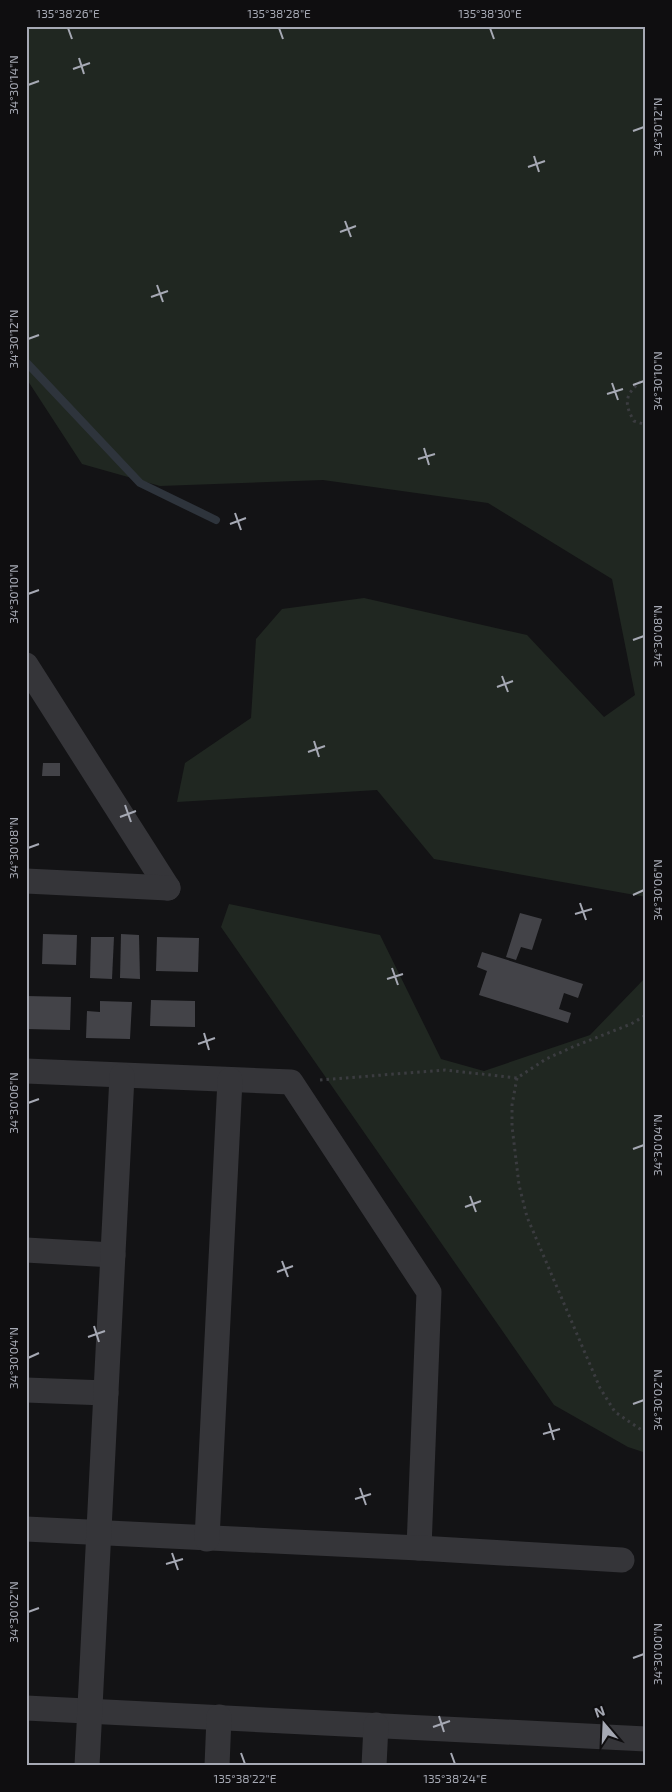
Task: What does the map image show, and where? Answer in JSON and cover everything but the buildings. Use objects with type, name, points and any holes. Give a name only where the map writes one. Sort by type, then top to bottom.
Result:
[{"type":"street","points":[[26,665],[36,694],[168,888],[26,881]]},
{"type":"street","points":[[26,1071],[291,1082],[429,1292],[419,1548]]},
{"type":"street","points":[[87,1766],[122,1076]]},
{"type":"street","points":[[207,1538],[230,1080]]},
{"type":"street","points":[[26,1250],[113,1255]]},
{"type":"street","points":[[26,1390],[106,1393]]},
{"type":"street","points":[[26,1529],[622,1560]]},
{"type":"street","points":[[26,1708],[646,1739]]},
{"type":"street","points":[[217,1766],[219,1717]]},
{"type":"street","points":[[374,1766],[376,1725]]},
{"type":"path","points":[[646,377],[629,394],[626,403],[634,420],[646,425]]},
{"type":"path","points":[[291,1082],[445,1070],[517,1078],[546,1059],[632,1024],[646,1015]]},
{"type":"path","points":[[517,1078],[512,1105],[512,1126],[519,1185],[526,1217],[600,1388],[615,1412],[646,1433]]},
{"type":"shaded area","points":[[26,26],[646,26],[646,897],[434,859],[377,790],[177,802],[185,763],[251,718],[256,639],[282,609],[364,598],[527,635],[604,717],[635,695],[612,579],[488,503],[323,480],[160,486],[82,464],[26,378]]},
{"type":"shaded area","points":[[229,904],[380,935],[441,1059],[484,1071],[590,1035],[646,977],[646,1453],[628,1447],[554,1405],[221,927]]},
{"type":"waterway","points":[[26,362],[140,483],[216,520]]}]
